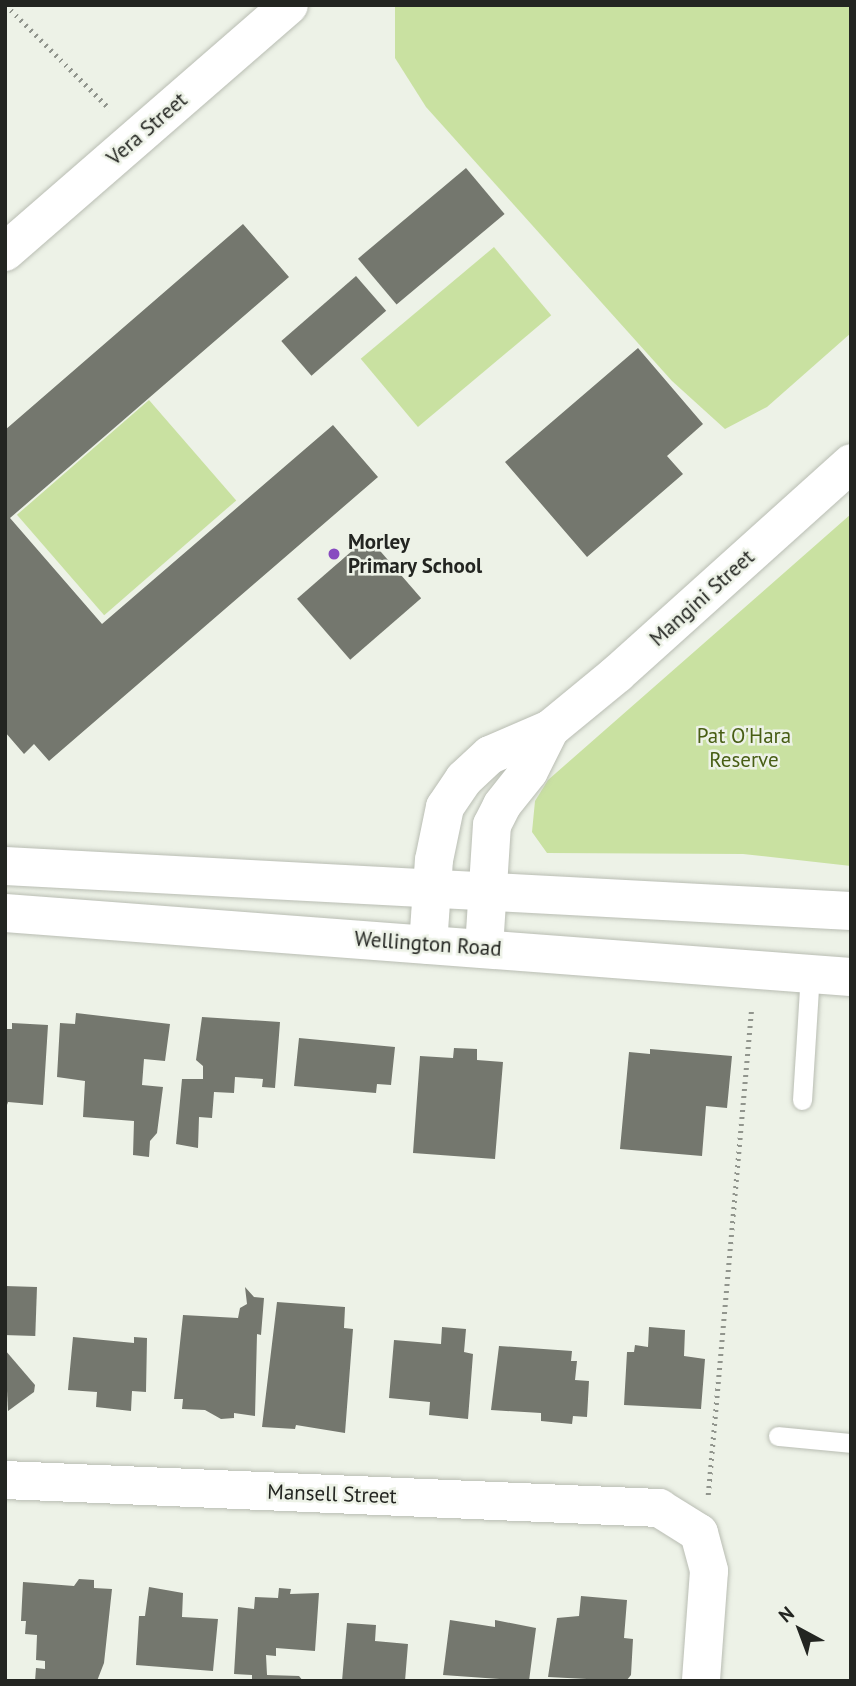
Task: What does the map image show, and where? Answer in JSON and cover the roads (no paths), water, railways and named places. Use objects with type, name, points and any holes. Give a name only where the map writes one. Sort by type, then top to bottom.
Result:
[{"type":"street","name":"Vera Street","points":[[5,252],[289,5]]},
{"type":"street","name":"Mangini Street","points":[[428,945],[432,888],[445,807],[464,779],[490,755],[550,729],[617,674],[851,463]]},
{"type":"street","name":"Mangini Street","points":[[484,948],[492,825],[502,805],[529,771],[550,729]]},
{"type":"street","points":[[5,866],[851,911]]},
{"type":"street","name":"Wellington Road","points":[[5,914],[851,977]]},
{"type":"street","name":"Mansell Street","points":[[5,1480],[659,1508],[699,1533],[709,1571],[701,1681]]},
{"type":"lane","points":[[802,1100],[810,974]]},
{"type":"lane","points":[[778,1436],[851,1443]]},
{"type":"place","name":"Morley Primary School","points":[[334,554]]},
{"type":"park label","name":"Pat O'Hara Reserve","points":[[744,748]]}]
